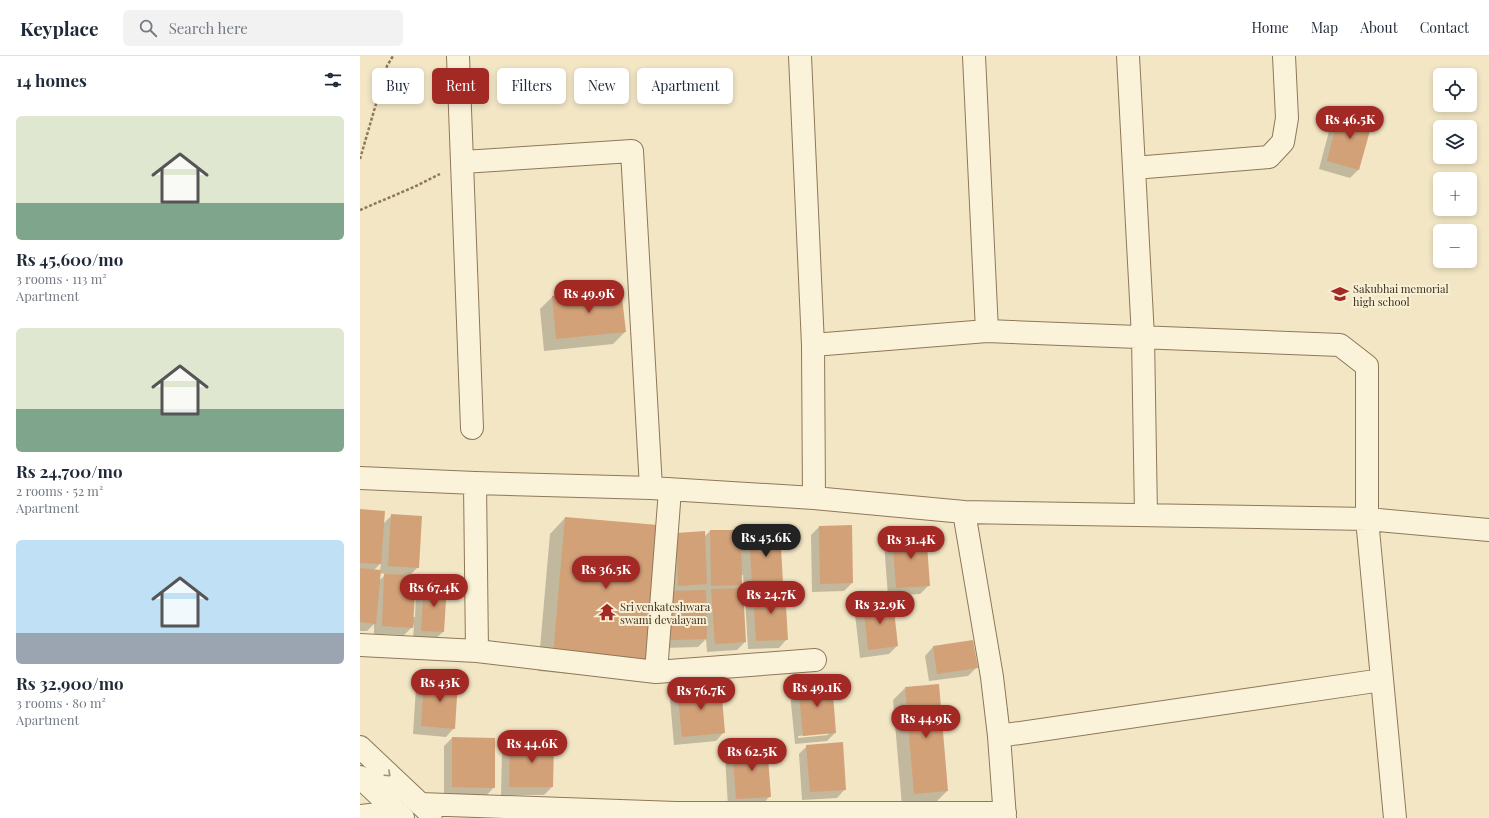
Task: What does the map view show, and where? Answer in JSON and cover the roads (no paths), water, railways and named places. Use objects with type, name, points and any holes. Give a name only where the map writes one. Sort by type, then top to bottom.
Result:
[{"type":"street","points":[[458,56],[472,428]]},
{"type":"street","points":[[800,56],[813,345],[814,498]]},
{"type":"street","points":[[974,56],[988,331]]},
{"type":"street","points":[[1128,56],[1143,337],[1146,515]]},
{"type":"street","points":[[1134,168],[1269,157],[1283,142],[1287,118],[1284,56]]},
{"type":"street","points":[[463,162],[632,151],[660,489],[656,672]]},
{"type":"street","points":[[813,345],[988,331],[1340,344],[1367,366],[1367,519],[1395,818]]},
{"type":"street","points":[[360,478],[660,489],[814,498],[964,512],[1367,519],[1489,530]]},
{"type":"street","points":[[475,483],[477,651]]},
{"type":"street","points":[[360,747],[427,811],[1005,816],[999,736],[992,677],[964,512]]},
{"type":"street","points":[[360,645],[477,651],[656,672],[815,660]]},
{"type":"street","points":[[999,736],[1382,680]]},
{"type":"street","points":[[360,777],[400,815]]},
{"type":"street","points":[[360,816],[400,815]]},
{"type":"place","name":"Sakubhai memorial high school","points":[[1340,294]]},
{"type":"place","name":"Sri venkateshwara swami devalayam","points":[[607,612]]}]
